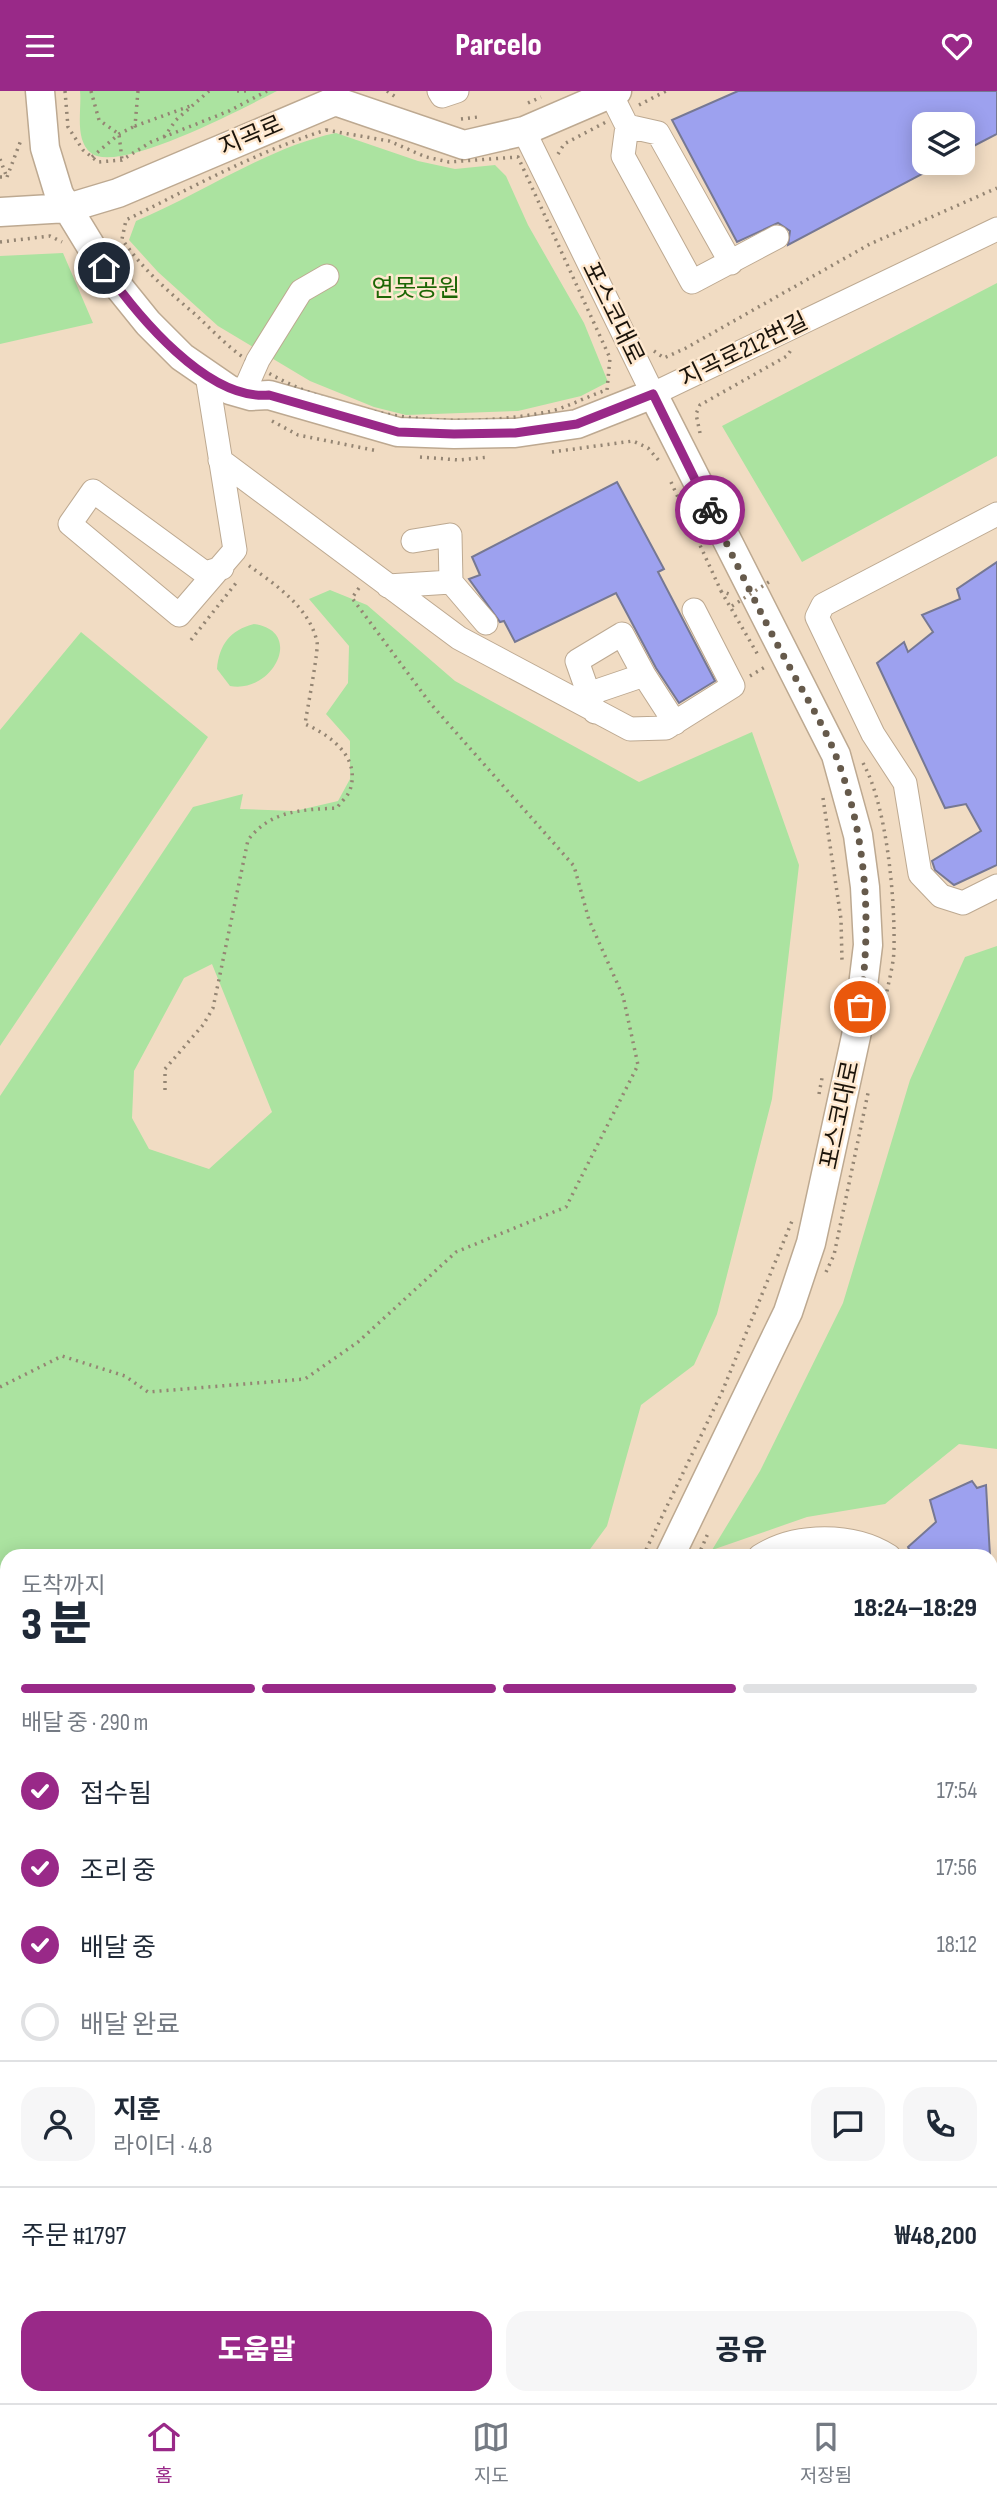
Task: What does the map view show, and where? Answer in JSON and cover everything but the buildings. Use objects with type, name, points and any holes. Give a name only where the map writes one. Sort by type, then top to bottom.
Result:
[{"type":"main road","name":"지곡로212번길","points":[[40,91],[45,148],[59,194],[90,248],[130,300],[182,357],[230,390],[243,394],[269,395],[398,432],[454,434],[515,433],[564,426],[653,394]]},
{"type":"main road","name":"지곡로","points":[[0,212],[68,208],[147,183],[334,96],[464,145],[524,131],[570,101],[621,107]]},
{"type":"main road","name":"포스코대로","points":[[653,394],[836,755],[853,813],[861,858],[868,945],[858,1027],[811,1243],[788,1313],[673,1549]]},
{"type":"street","points":[[439,91],[442,96],[457,91]]},
{"type":"street","points":[[621,107],[658,134],[731,263]]},
{"type":"street","points":[[621,107],[623,156],[692,282],[777,237]]},
{"type":"street","name":"포스코대로","points":[[524,131],[653,394]]},
{"type":"street","points":[[623,156],[658,134]]},
{"type":"street","name":"지곡로212번길","points":[[653,394],[997,229]]},
{"type":"street","points":[[243,394],[256,365],[301,291],[327,275]]},
{"type":"street","points":[[207,375],[234,542],[226,562],[179,615],[70,524],[93,491],[205,573],[226,562]]},
{"type":"street","points":[[220,460],[459,638],[592,703],[630,729],[666,728],[733,686],[694,610]]},
{"type":"street","points":[[997,514],[823,605],[817,617],[884,752],[905,783],[920,874],[941,896],[964,903],[997,886]]},
{"type":"street","points":[[413,541],[450,535],[451,582],[486,623]]},
{"type":"street","points":[[388,586],[451,582]]},
{"type":"street","points":[[592,703],[577,661],[622,634],[675,723]]},
{"type":"street","points":[[592,703],[644,675]]},
{"type":"street","points":[[781,1549],[801,1541],[841,1539],[878,1549]]},
{"type":"path","points":[[65,91],[68,127],[83,150],[98,162],[122,160],[164,137],[229,111],[267,91]]},
{"type":"path","points":[[91,91],[99,120],[119,134],[122,160]]},
{"type":"path","points":[[135,126],[138,91]]},
{"type":"path","points":[[164,137],[176,120],[209,91]]},
{"type":"path","points":[[237,91],[251,91]]},
{"type":"path","points":[[564,144],[621,107],[666,91]]},
{"type":"path","points":[[92,157],[119,134],[193,105]]},
{"type":"path","points":[[326,130],[389,141],[426,157],[449,162],[518,157],[610,358],[607,390],[548,412],[482,418],[409,419],[337,402],[296,387],[256,365],[243,358],[132,255],[121,239],[126,220],[230,168],[294,140],[326,130]]},
{"type":"path","points":[[7,177],[22,137]]},
{"type":"path","points":[[0,159],[7,177]]},
{"type":"path","points":[[0,177],[7,177]]},
{"type":"path","points":[[651,348],[664,358],[686,348],[870,244],[997,188]]},
{"type":"path","points":[[0,242],[50,236],[67,244]]},
{"type":"path","points":[[703,440],[696,414],[701,405],[787,356],[796,344]]},
{"type":"path","points":[[648,448],[664,466]]},
{"type":"path","points":[[669,478],[721,591],[765,667]]},
{"type":"path","points":[[165,1090],[164,1069],[203,1025],[213,1007],[248,840],[260,824],[290,811],[337,808],[350,790],[350,765],[337,741],[305,724],[318,644],[307,617],[274,583],[226,562]]},
{"type":"path","points":[[0,1387],[62,1356],[125,1376],[148,1392],[305,1379],[358,1342],[456,1252],[566,1207],[638,1065],[623,996],[589,920],[574,866],[430,702],[352,598],[363,581],[388,586]]},
{"type":"path","points":[[732,607],[769,581],[773,594]]},
{"type":"path","points":[[721,591],[729,593],[742,613],[740,623]]},
{"type":"path","points":[[822,795],[841,919],[842,971]]},
{"type":"path","points":[[818,1099],[823,1073]]},
{"type":"path","points":[[646,1549],[722,1392],[793,1218]]},
{"type":"green space","points":[[80,91],[277,91],[183,136],[127,155],[106,157],[91,153],[82,140]]},
{"type":"green space","name":"연못공원","points":[[336,133],[418,161],[455,169],[495,165],[506,176],[528,225],[584,323],[608,382],[581,396],[518,411],[406,415],[374,407],[310,381],[218,326],[158,272],[129,240],[136,221],[285,149]]},
{"type":"green space","points":[[63,253],[93,323],[0,344],[0,256]]},
{"type":"green space","points":[[997,283],[997,456],[802,562],[722,426]]},
{"type":"green space","points":[[330,590],[367,605],[455,681],[639,782],[752,732],[799,865],[772,1099],[717,1314],[694,1365],[641,1405],[607,1526],[590,1549],[0,1549],[0,1096],[193,807],[243,794],[240,809],[295,811],[338,801],[350,779],[350,741],[326,714],[348,683],[349,646],[309,599]],"holes":[[[212,964],[272,1112],[209,1169],[149,1149],[132,1118],[134,1071],[184,978]]]},
{"type":"green space","points":[[254,624],[269,629],[278,638],[280,649],[277,661],[270,672],[259,681],[245,686],[230,686],[217,669],[220,653],[232,635]]},
{"type":"green space","points":[[81,632],[208,737],[0,1046],[0,730]]},
{"type":"green space","points":[[997,946],[997,1449],[959,1444],[885,1504],[807,1517],[713,1549],[760,1471],[843,1303],[910,1080],[965,957]]},
{"type":"way so far","points":[[710,510],[836,755],[858,835],[865,887],[868,945],[860,1007]]},
{"type":"route","points":[[104,268],[148,323],[182,357],[230,390],[251,397],[269,395],[398,432],[515,433],[551,429],[595,418],[653,394],[710,510]]}]
